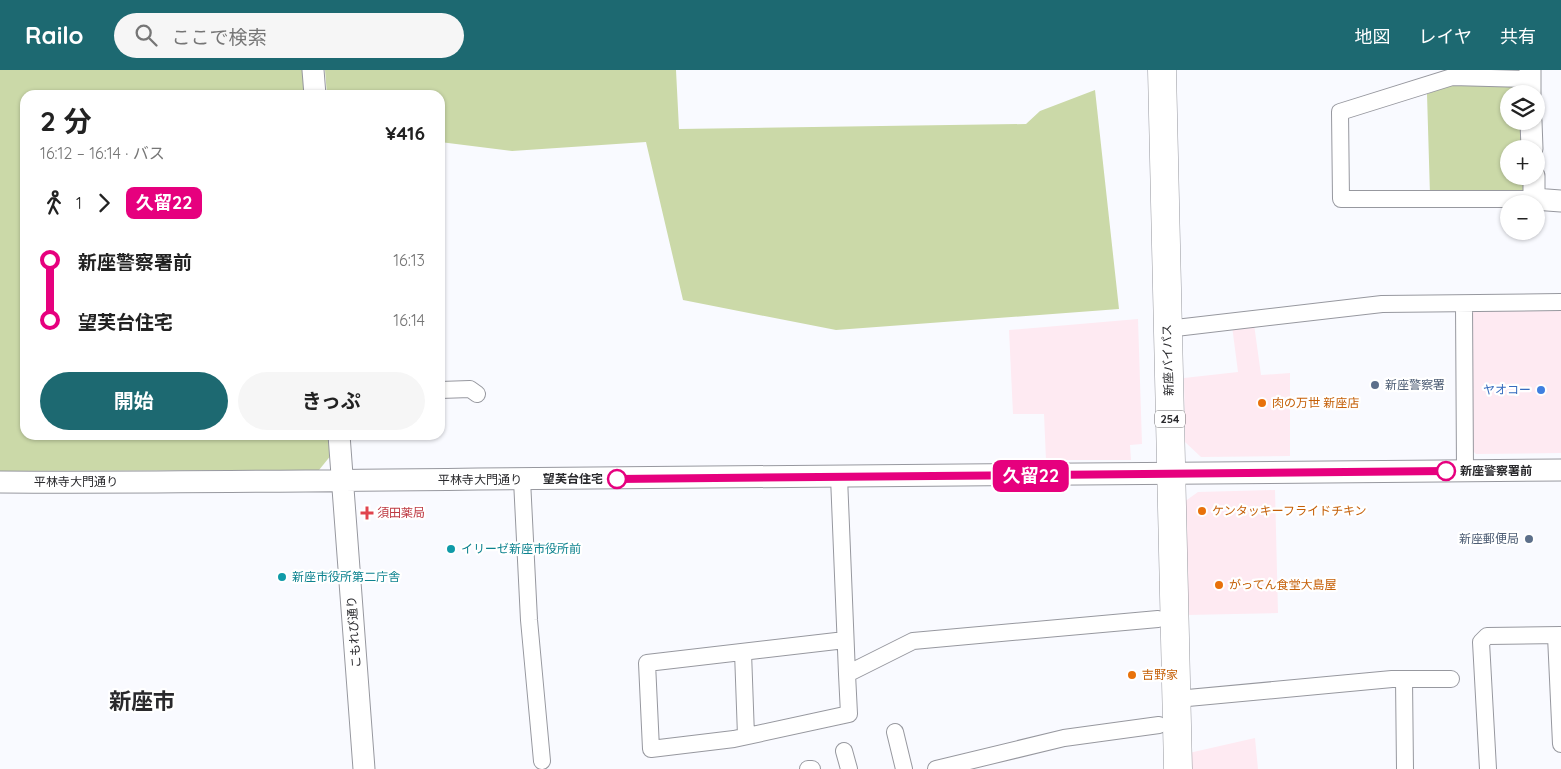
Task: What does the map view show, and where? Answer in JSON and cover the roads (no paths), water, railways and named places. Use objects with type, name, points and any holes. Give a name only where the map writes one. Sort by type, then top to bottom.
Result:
[{"type":"highway","name":"新座バイパス","points":[[1146,70],[1163,474],[1177,699],[1178,769]]},
{"type":"highway","name":"新座バイパス","points":[[1161,769],[1158,618],[1167,329],[1162,70]]},
{"type":"street","points":[[314,70],[315,90]]},
{"type":"street","points":[[1500,199],[1341,199],[1340,112],[1452,77],[1530,81]]},
{"type":"street","points":[[1545,200],[1561,201]]},
{"type":"street","points":[[1167,329],[1382,304],[1561,302]]},
{"type":"street","points":[[1464,304],[1465,471]]},
{"type":"street","points":[[445,390],[470,389],[478,394]]},
{"type":"street","name":"こもれび通り","points":[[339,440],[364,769]]},
{"type":"street","name":"平林寺大門通り","points":[[0,482],[342,482],[1561,470]]},
{"type":"street","points":[[839,476],[849,714],[746,736],[651,749],[647,663],[845,640]]},
{"type":"street","points":[[522,480],[529,620],[542,761]]},
{"type":"street","points":[[847,674],[913,640],[1158,618]]},
{"type":"street","points":[[1488,769],[1481,642],[1487,636],[1559,636],[1561,744]]},
{"type":"street","points":[[743,652],[746,736]]},
{"type":"street","points":[[1404,679],[1405,769]]},
{"type":"street","points":[[1177,699],[1404,679],[1451,679]]},
{"type":"street","points":[[936,769],[1054,740],[1159,725]]},
{"type":"street","points":[[895,732],[904,769]]},
{"type":"street","points":[[844,751],[849,769]]},
{"type":"place","name":"新座警察署","points":[[1375,385]]},
{"type":"place","name":"ヤオコー","points":[[1541,390]]},
{"type":"place","name":"肉の万世 新座店","points":[[1262,403]]},
{"type":"place","name":"新座警察署前","points":[[1446,471]]},
{"type":"place","name":"望芙台住宅","points":[[617,479]]},
{"type":"place","name":"ケンタッキーフライドチキン","points":[[1202,511]]},
{"type":"place","name":"須田薬局","points":[[367,513]]},
{"type":"place","name":"新座郵便局","points":[[1529,539]]},
{"type":"place","name":"イリーゼ新座市役所前","points":[[451,549]]},
{"type":"place","name":"新座市役所第二庁舎","points":[[282,577]]},
{"type":"place","name":"がってん食堂大島屋","points":[[1219,585]]},
{"type":"place","name":"吉野家","points":[[1132,675]]},
{"type":"district","name":"新座市","points":[[142,701]]}]
